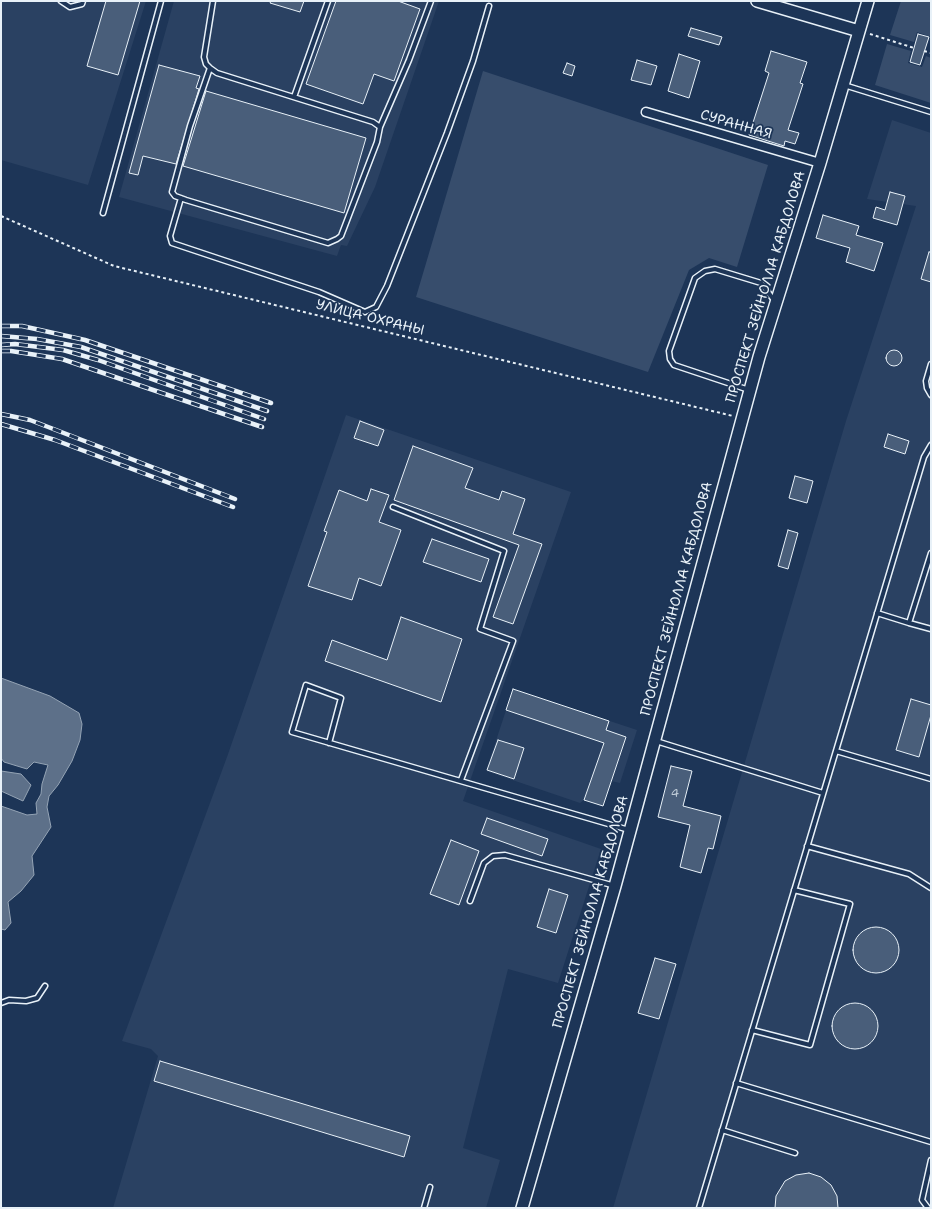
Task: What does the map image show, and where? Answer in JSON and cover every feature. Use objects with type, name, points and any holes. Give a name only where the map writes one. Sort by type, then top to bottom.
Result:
[{"type":"main road","points":[[756,1],[859,31]]},
{"type":"main road","name":"ПРОСПЕКТ ЗЕЙНОЛЛА КАБДОЛОВА","points":[[522,1208],[615,886],[742,418],[868,1]]},
{"type":"street","name":"СУРАННАЯ","points":[[646,112],[820,163]]},
{"type":"lane","points":[[62,1],[70,7],[82,4],[83,1]]},
{"type":"lane","points":[[103,213],[161,1]]},
{"type":"lane","points":[[213,1],[204,57],[206,64],[210,68],[217,72],[373,122],[380,127]]},
{"type":"lane","points":[[294,97],[328,1]]},
{"type":"lane","points":[[210,68],[190,126],[172,192],[175,196],[181,198],[328,243],[333,242],[341,236],[377,142],[380,127],[409,60],[431,1]]},
{"type":"lane","points":[[181,198],[170,236],[172,243],[319,292],[365,312],[376,306],[387,286],[447,133],[473,61],[489,6]]},
{"type":"lane","points":[[843,85],[931,112]]},
{"type":"lane","points":[[750,391],[674,365],[670,359],[669,351],[695,278],[705,271],[715,269],[761,283],[776,302]]},
{"type":"lane","points":[[931,364],[926,380],[927,388],[931,395]]},
{"type":"lane","points":[[699,1208],[924,457],[931,446]]},
{"type":"lane","points":[[393,507],[504,551],[480,629],[513,641],[461,780]]},
{"type":"lane","points":[[909,623],[931,553]]},
{"type":"lane","points":[[877,613],[931,629]]},
{"type":"lane","points":[[329,743],[341,698],[306,685],[292,732],[329,743],[461,780],[629,830]]},
{"type":"lane","points":[[654,740],[823,793]]},
{"type":"lane","points":[[836,751],[931,779]]},
{"type":"lane","points":[[807,846],[909,874],[931,888]]},
{"type":"lane","points":[[470,901],[484,863],[493,856],[505,855],[615,886]]},
{"type":"lane","points":[[752,1030],[810,1045],[850,904],[794,890]]},
{"type":"lane","points":[[1,1003],[9,1000],[26,1001],[37,998],[45,986]]},
{"type":"lane","points":[[736,1083],[931,1142]]},
{"type":"lane","points":[[722,1130],[795,1153]]},
{"type":"lane","points":[[928,1208],[922,1200],[931,1160]]},
{"type":"lane","points":[[424,1208],[430,1187]]},
{"type":"path","points":[[859,31],[914,48]]},
{"type":"path","points":[[924,51],[931,53]]},
{"type":"path","name":"УЛИЦА ОХРАНЫ","points":[[1,216],[114,266],[742,418]]},
{"type":"shaded area","points":[[1,1],[146,1],[88,185],[1,160]]},
{"type":"shaded area","points":[[174,1],[439,1],[375,187],[347,246],[341,245],[337,256],[119,197]]},
{"type":"shaded area","points":[[901,1],[931,1],[931,37],[917,32],[914,42],[890,35]]},
{"type":"shaded area","points":[[887,44],[911,51],[908,63],[922,67],[926,56],[931,58],[931,103],[875,85]]},
{"type":"shaded area","points":[[483,71],[768,165],[737,267],[709,258],[689,270],[648,372],[416,297]]},
{"type":"shaded area","points":[[892,120],[931,133],[931,1208],[613,1208],[846,421],[916,206],[867,199]]},
{"type":"shaded area","points":[[346,415],[571,492],[463,801],[601,849],[558,983],[508,969],[463,1148],[500,1160],[486,1208],[113,1208],[158,1056],[151,1049],[122,1041],[227,757]]},
{"type":"shaded area","points":[[1,678],[50,696],[79,713],[82,724],[80,740],[72,761],[58,785],[49,796],[47,807],[51,827],[32,856],[34,875],[21,891],[8,902],[11,923],[5,930],[1,929],[1,806],[27,815],[37,814],[36,803],[41,794],[42,784],[48,765],[34,762],[27,769],[4,762],[1,758]]},
{"type":"shaded area","points":[[513,689],[637,730],[620,783],[611,781],[603,806],[584,800],[580,803],[486,771]]},
{"type":"shaded area","points":[[1,771],[21,774],[31,785],[23,801],[1,791]]},
{"type":"building","points":[[106,1],[140,1],[118,75],[87,66]]},
{"type":"building","points":[[271,1],[304,1],[300,12],[270,3]]},
{"type":"building","points":[[336,1],[398,1],[420,9],[394,81],[374,74],[363,104],[306,84]]},
{"type":"building","points":[[691,28],[722,37],[719,45],[688,36]]},
{"type":"building","points":[[918,34],[929,37],[920,65],[910,62]]},
{"type":"building","points":[[771,51],[807,62],[800,83],[803,84],[788,130],[799,133],[795,144],[785,141],[784,146],[749,135],[769,73],[765,71]]},
{"type":"building","points":[[679,54],[700,61],[689,98],[668,91]]},
{"type":"building","points":[[637,60],[657,66],[651,85],[631,80]]},
{"type":"building","points":[[567,63],[575,66],[572,76],[563,73]]},
{"type":"building","points":[[159,65],[200,76],[196,88],[199,89],[176,164],[143,156],[138,175],[129,173]]},
{"type":"building","points":[[206,91],[366,138],[344,213],[183,166]]},
{"type":"building","points":[[890,192],[905,196],[897,225],[873,218],[876,207],[885,210]]},
{"type":"building","points":[[823,215],[859,226],[856,235],[883,243],[874,271],[846,262],[850,248],[816,238]]},
{"type":"building","points":[[929,252],[931,252],[931,282],[921,279]]},
{"type":"building","points":[[891,350],[897,350],[902,355],[900,364],[897,366],[891,366],[886,361],[886,355]]},
{"type":"building","points":[[360,421],[384,430],[378,446],[354,438]]},
{"type":"building","points":[[888,434],[909,441],[905,454],[884,447]]},
{"type":"building","points":[[413,446],[473,468],[465,488],[499,500],[502,491],[525,499],[513,534],[542,544],[513,624],[493,617],[519,545],[394,500]]},
{"type":"building","points":[[795,476],[813,481],[807,503],[789,498]]},
{"type":"building","points":[[371,489],[389,495],[379,522],[401,530],[381,586],[359,578],[352,600],[308,586],[327,532],[324,531],[339,490],[367,501]]},
{"type":"building","points":[[788,530],[798,533],[788,569],[778,566]]},
{"type":"building","points":[[432,539],[489,559],[481,582],[423,562]]},
{"type":"building","points":[[401,617],[462,639],[441,702],[325,661],[332,640],[387,660]]},
{"type":"building","points":[[513,689],[609,721],[606,730],[626,737],[603,806],[584,800],[604,743],[506,710]]},
{"type":"building","points":[[911,699],[931,705],[931,715],[919,757],[896,750]]},
{"type":"building","points":[[498,740],[524,748],[514,779],[487,770]]},
{"type":"building","points":[[671,766],[692,771],[683,806],[721,816],[713,849],[708,848],[701,873],[680,867],[690,825],[658,817]]},
{"type":"building","points":[[487,818],[548,839],[542,856],[481,834]]},
{"type":"building","points":[[451,840],[479,851],[459,905],[430,894]]},
{"type":"building","points":[[549,889],[568,895],[556,933],[537,927]]},
{"type":"building","points":[[876,927],[889,931],[895,937],[899,950],[895,963],[889,969],[876,973],[863,969],[857,963],[853,950],[857,937],[863,931]]},
{"type":"building","points":[[655,958],[676,964],[659,1019],[638,1013]]},
{"type":"building","points":[[855,1003],[868,1007],[874,1013],[878,1026],[874,1039],[868,1045],[855,1049],[842,1045],[836,1039],[832,1026],[836,1013],[842,1007]]},
{"type":"building","points":[[160,1061],[410,1136],[404,1157],[154,1081]]},
{"type":"building","points":[[809,1173],[821,1177],[831,1185],[837,1196],[838,1208],[775,1208],[776,1196],[785,1181],[796,1175]]},
{"type":"railway","points":[[1,326],[22,326],[85,340],[271,403]]},
{"type":"railway","points":[[1,336],[37,339],[81,347],[267,411]]},
{"type":"railway","points":[[1,345],[15,344],[63,350],[98,360],[264,419]]},
{"type":"railway","points":[[1,351],[11,351],[62,359],[262,427]]},
{"type":"railway","points":[[1,414],[30,420],[235,499]]},
{"type":"railway","points":[[1,424],[55,440],[233,507]]}]
